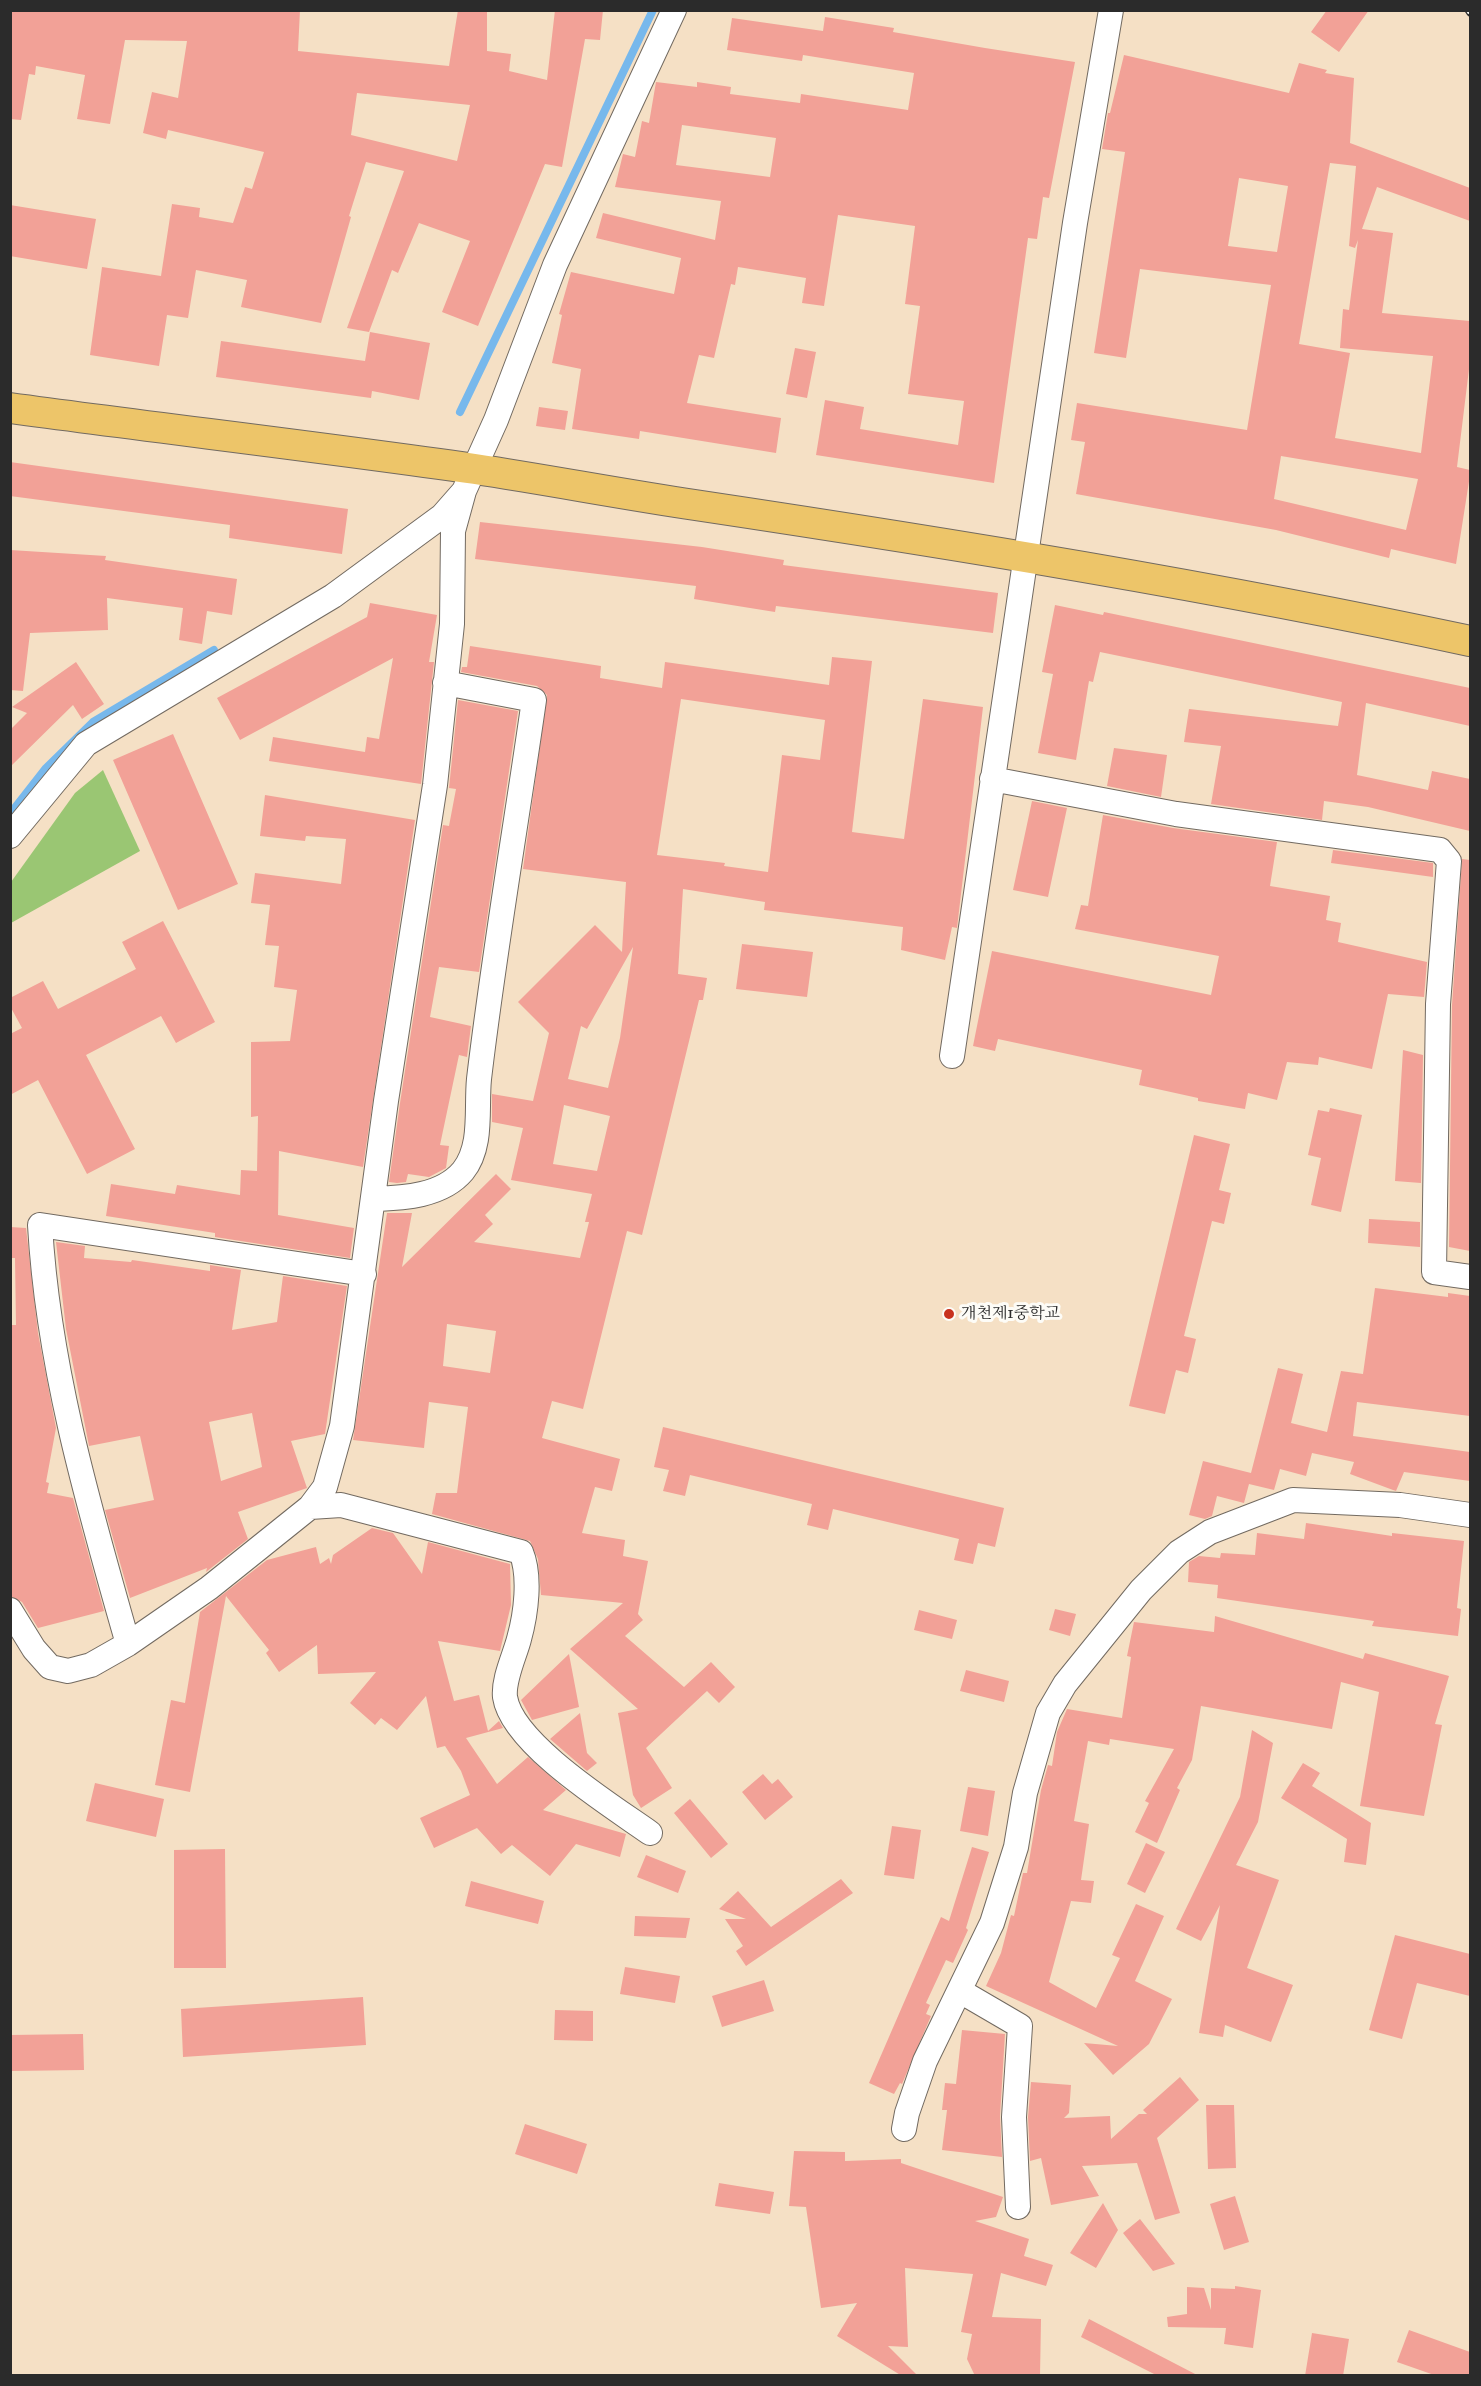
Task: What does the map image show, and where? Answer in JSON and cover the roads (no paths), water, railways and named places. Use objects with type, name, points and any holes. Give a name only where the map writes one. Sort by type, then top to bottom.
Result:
[{"type":"main road","points":[[10,408],[470,481],[1024,555],[1311,607],[1470,641]]},
{"type":"street","points":[[10,1610],[34,1649],[50,1667],[68,1671],[91,1665],[128,1644],[208,1588],[310,1507],[325,1487],[335,1456],[364,1274],[386,1101],[435,785],[452,624],[453,531],[470,481],[555,265],[674,10]]},
{"type":"street","points":[[951,1056],[1024,555],[1110,10]]},
{"type":"street","points":[[10,836],[86,744],[333,596],[442,516],[470,481]]},
{"type":"street","points":[[374,1199],[402,1198],[430,1191],[450,1182],[463,1171],[474,1154],[478,1088],[488,1004],[534,700],[446,683]]},
{"type":"street","points":[[992,778],[1176,814],[1440,850],[1449,861],[1438,1004],[1434,1272],[1470,1277]]},
{"type":"street","points":[[128,1644],[92,1520],[50,1328],[40,1225],[364,1274]]},
{"type":"street","points":[[904,2129],[907,2113],[925,2061],[992,1923],[1016,1847],[1025,1793],[1048,1713],[1065,1684],[1104,1632],[1179,1552],[1210,1532],[1293,1500],[1400,1506],[1470,1515]]},
{"type":"street","points":[[310,1507],[341,1505],[521,1552],[526,1563],[524,1618],[505,1696],[514,1718],[540,1750],[651,1833]]},
{"type":"street","points":[[960,1991],[1020,2026],[1014,2117],[1018,2207]]},
{"type":"waterway","points":[[460,412],[653,10]]},
{"type":"waterway","points":[[10,814],[46,768],[93,722],[214,650]]},
{"type":"place","name":"개천제1중학교","points":[[949,1314]]}]
